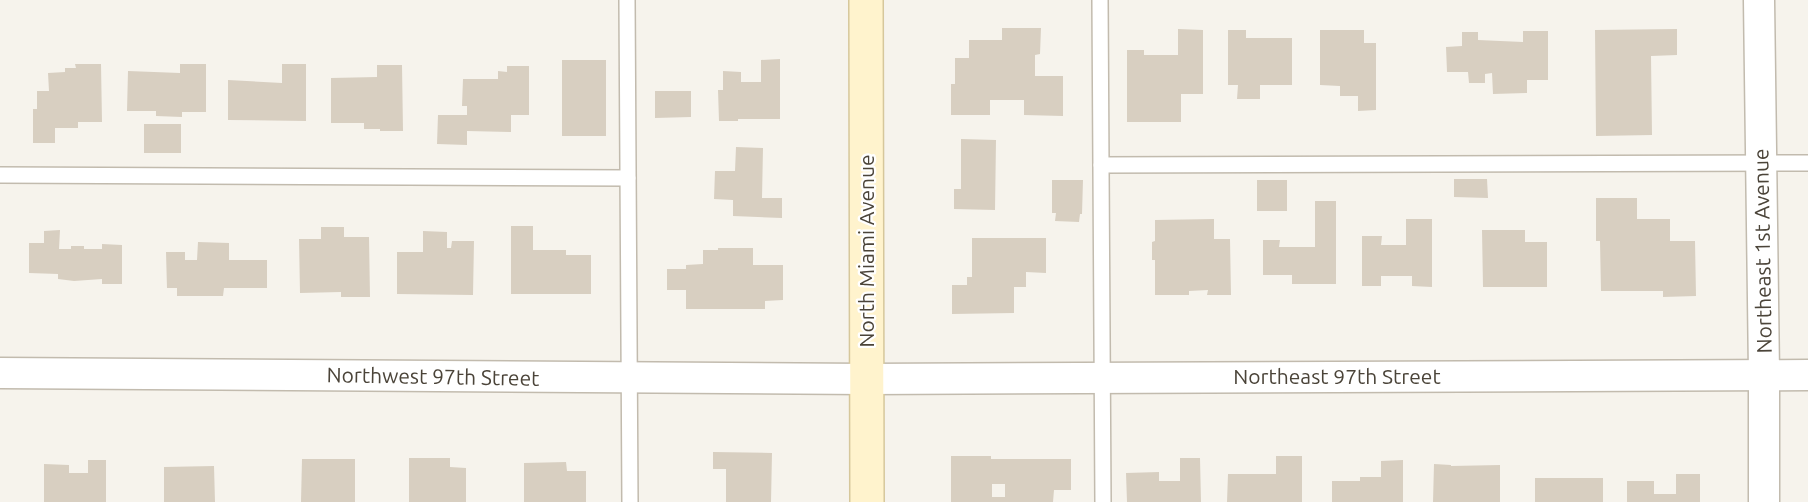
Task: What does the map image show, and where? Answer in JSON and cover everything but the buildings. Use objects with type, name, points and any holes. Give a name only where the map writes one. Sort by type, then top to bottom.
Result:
[{"type":"main road","name":"North Miami Avenue","points":[[866,0],[867,502]]},
{"type":"street","name":"Northeast 1st Avenue","points":[[1759,0],[1764,502]]},
{"type":"street","name":"Northwest 97th Street","points":[[0,373],[867,379]]},
{"type":"street","name":"Northeast 97th Street","points":[[867,379],[1808,375]]},
{"type":"lane","points":[[627,0],[630,502]]},
{"type":"lane","points":[[1100,0],[1102,502]]},
{"type":"lane","points":[[1101,165],[1808,163]]},
{"type":"lane","points":[[0,175],[628,178]]}]
